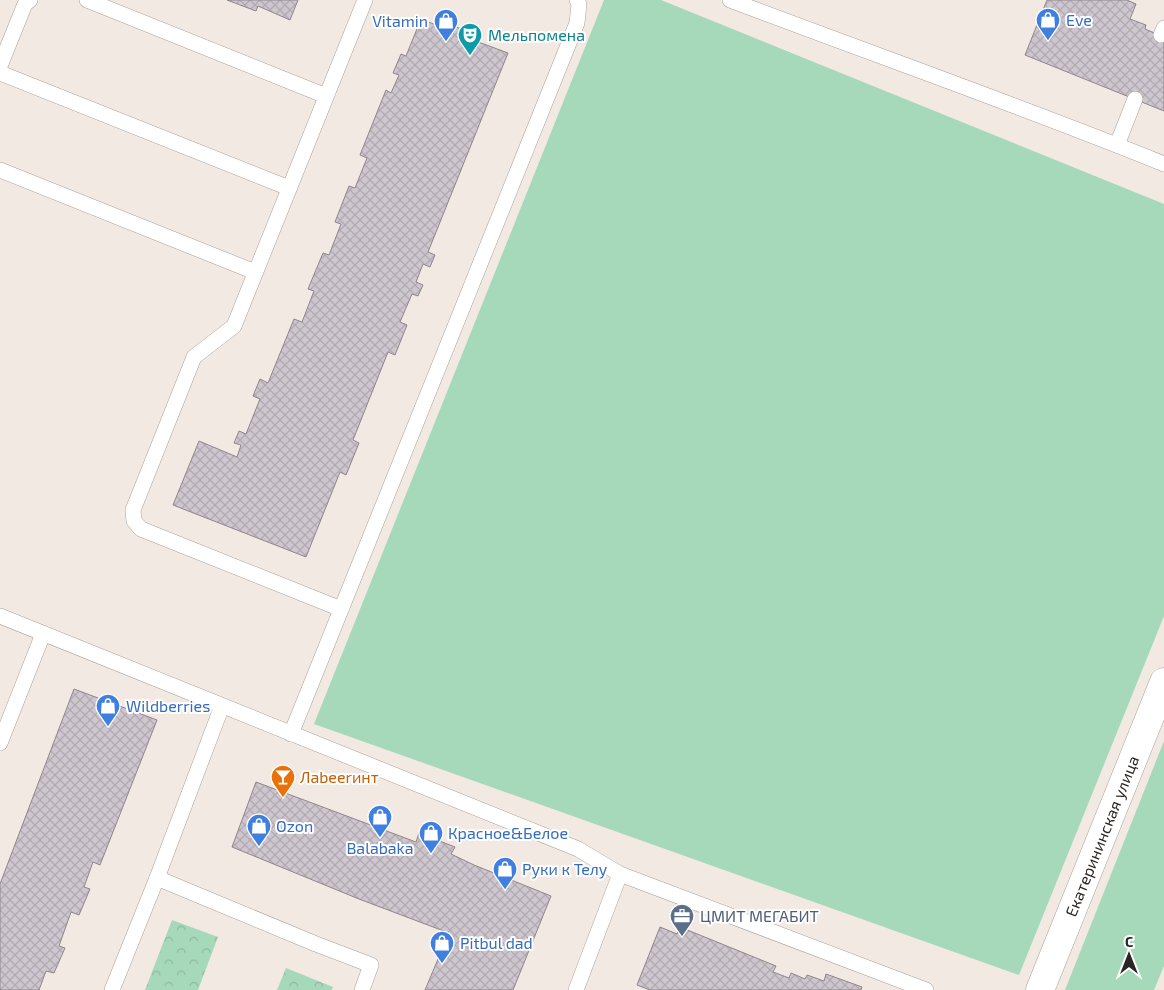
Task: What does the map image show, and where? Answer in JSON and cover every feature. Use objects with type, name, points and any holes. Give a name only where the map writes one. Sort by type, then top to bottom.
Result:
[{"type":"street","name":"Екатерининская улица","points":[[1040,990],[1164,682]]},
{"type":"lane","points":[[0,66],[25,4],[30,0]]},
{"type":"lane","points":[[87,0],[326,96]]},
{"type":"lane","points":[[341,609],[141,529],[134,521],[133,510],[194,358],[234,326],[365,0]]},
{"type":"lane","points":[[291,734],[577,23],[579,4],[577,0]]},
{"type":"lane","points":[[730,0],[1049,118],[1164,164]]},
{"type":"lane","points":[[0,73],[289,188]]},
{"type":"lane","points":[[1117,145],[1135,99]]},
{"type":"lane","points":[[0,170],[255,272]]},
{"type":"lane","points":[[0,616],[578,849],[620,874],[926,990]]},
{"type":"lane","points":[[0,743],[43,634]]},
{"type":"lane","points":[[112,990],[157,878],[222,706]]},
{"type":"lane","points":[[576,990],[620,874]]},
{"type":"lane","points":[[157,878],[371,965],[362,990]]},
{"type":"green space","points":[[604,0],[661,0],[1164,204],[1164,616],[1019,975],[314,724]]},
{"type":"green space","points":[[1164,741],[1164,966],[1154,990],[1065,990]]},
{"type":"green space","points":[[172,920],[218,937],[198,990],[145,990]]},
{"type":"green space","points":[[286,968],[333,987],[332,990],[277,990]]},
{"type":"building","points":[[227,0],[298,0],[290,20],[258,6],[256,11]]},
{"type":"building","points":[[1047,0],[1127,0],[1136,4],[1130,19],[1146,25],[1145,29],[1164,37],[1164,111],[1025,55]]},
{"type":"building","points":[[421,19],[446,29],[448,24],[467,31],[465,37],[508,53],[428,252],[435,255],[430,267],[423,264],[416,282],[423,285],[418,296],[412,294],[400,322],[407,325],[395,355],[388,352],[353,440],[359,443],[346,475],[340,472],[306,557],[173,505],[199,441],[237,457],[241,445],[234,443],[239,431],[246,434],[260,399],[253,396],[260,379],[268,383],[294,319],[302,322],[314,291],[308,289],[323,253],[329,255],[341,224],[335,222],[349,186],[355,188],[367,158],[360,155],[386,90],[391,93],[399,75],[393,73],[401,54],[406,56]]},
{"type":"building","points":[[74,689],[157,720],[100,865],[93,862],[84,887],[90,889],[79,915],[71,912],[59,946],[65,948],[54,973],[46,971],[39,990],[0,990],[0,884]]},
{"type":"building","points":[[256,782],[416,842],[419,833],[455,847],[451,854],[474,865],[551,896],[513,990],[425,990],[449,933],[359,899],[232,847]]},
{"type":"building","points":[[660,927],[677,934],[680,927],[776,966],[773,972],[789,978],[791,973],[805,979],[807,975],[824,981],[826,974],[862,987],[861,990],[650,990],[637,985]]},
{"type":"place","name":"Eve","points":[[1048,41]]},
{"type":"place","name":"Vitamin","points":[[446,42]]},
{"type":"place","name":"Мельпомена","points":[[470,56]]},
{"type":"place","name":"Wildberries","points":[[108,727]]},
{"type":"place","name":"Лаbeerинт","points":[[283,798]]},
{"type":"place","name":"Balabaka","points":[[380,838]]},
{"type":"place","name":"Ozon","points":[[259,847]]},
{"type":"place","name":"Красное&Белое","points":[[431,854]]},
{"type":"place","name":"Руки к Телу","points":[[505,890]]},
{"type":"place","name":"ЦМИТ МЕГАБИТ","points":[[682,937]]},
{"type":"place","name":"Pitbul dad","points":[[442,964]]}]
